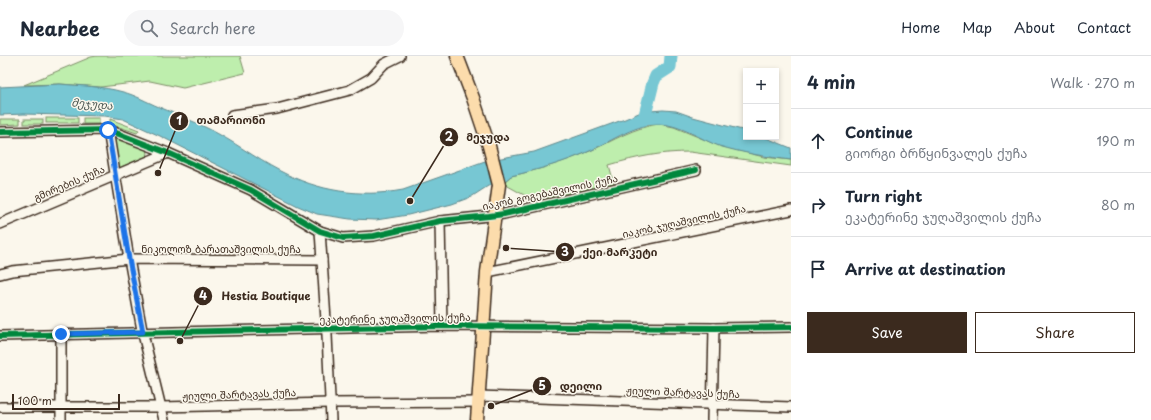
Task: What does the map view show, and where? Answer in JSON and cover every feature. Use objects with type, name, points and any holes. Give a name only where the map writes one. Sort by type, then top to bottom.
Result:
[{"type":"main road","points":[[457,56],[473,98],[491,153],[499,185],[487,272],[477,420]]},
{"type":"street","points":[[232,115],[277,109],[350,90],[371,78],[384,64],[400,56]]},
{"type":"street","points":[[108,130],[129,259],[143,332],[164,420]]},
{"type":"street","name":"იაკობ გოგებაშვილის ქუჩა","points":[[0,132],[108,130],[168,153],[251,190],[320,231],[343,238],[374,236],[440,221],[496,215],[696,170]]},
{"type":"street","name":"გმირების ქუჩა","points":[[0,224],[168,153]]},
{"type":"street","name":"იაკობ ჯუღაშვილის ქუჩა","points":[[487,272],[791,210]]},
{"type":"street","points":[[440,221],[442,326]]},
{"type":"street","points":[[320,231],[331,420]]},
{"type":"street","name":"ნიკოლოზ ბარათაშვილის ქუჩა","points":[[0,274],[12,271],[129,259],[322,260]]},
{"type":"street","name":"ეკატერინე ჯუღაშვილის ქუჩა","points":[[0,336],[442,326],[714,328],[791,327]]},
{"type":"street","points":[[712,420],[714,328]]},
{"type":"street","points":[[61,334],[61,420]]},
{"type":"street","name":"ჟიული შარტავას ქუჩა","points":[[0,408],[161,407],[478,399],[791,407]]},
{"type":"green space","points":[[240,56],[245,73],[183,88],[150,81],[101,87],[60,84],[24,85],[91,57]]},
{"type":"green space","points":[[46,118],[78,118],[78,123],[46,123]]},
{"type":"green space","points":[[83,118],[99,118],[99,124],[83,124]]},
{"type":"green space","points":[[0,119],[20,119],[20,124],[0,125]]},
{"type":"green space","points":[[24,119],[43,119],[43,124],[24,124]]},
{"type":"green space","points":[[110,119],[139,130],[137,133],[110,124]]},
{"type":"green space","points":[[659,124],[674,127],[720,146],[764,157],[791,160],[791,166],[690,152],[669,153],[639,157],[609,165],[614,183],[535,201],[506,185],[505,181],[511,176],[561,162],[590,151],[632,131]]},
{"type":"green space","points":[[114,137],[146,149],[148,153],[147,156],[119,168]]},
{"type":"water","points":[[60,84],[92,86],[123,92],[209,129],[294,178],[324,188],[355,193],[403,190],[485,161],[534,152],[641,112],[663,110],[676,111],[743,130],[743,140],[771,140],[791,148],[791,160],[719,146],[675,127],[652,124],[634,129],[592,150],[562,162],[511,176],[505,181],[488,186],[471,197],[452,204],[408,215],[376,220],[350,219],[317,214],[298,206],[160,136],[123,119],[105,116],[24,114],[0,115],[0,87]]},
{"type":"waterway","points":[[644,119],[653,83],[656,76],[670,67],[671,56]]},
{"type":"cycle path","points":[[0,132],[108,130],[168,153],[251,190],[320,231],[343,238],[374,236],[440,221],[504,214],[696,170]]},
{"type":"cycle path","points":[[0,336],[442,326],[714,328],[791,327]]},
{"type":"place","name":"თამარიონი","points":[[158,173]]},
{"type":"place","name":"მეჯუდა","points":[[410,201]]},
{"type":"place","name":"ქეი მარკეტი","points":[[506,248]]},
{"type":"place","name":"Hestia Boutique","points":[[180,341]]},
{"type":"place","name":"დეილი","points":[[491,406]]},
{"type":"route","points":[[61,334],[143,332],[129,259],[108,130]]}]
